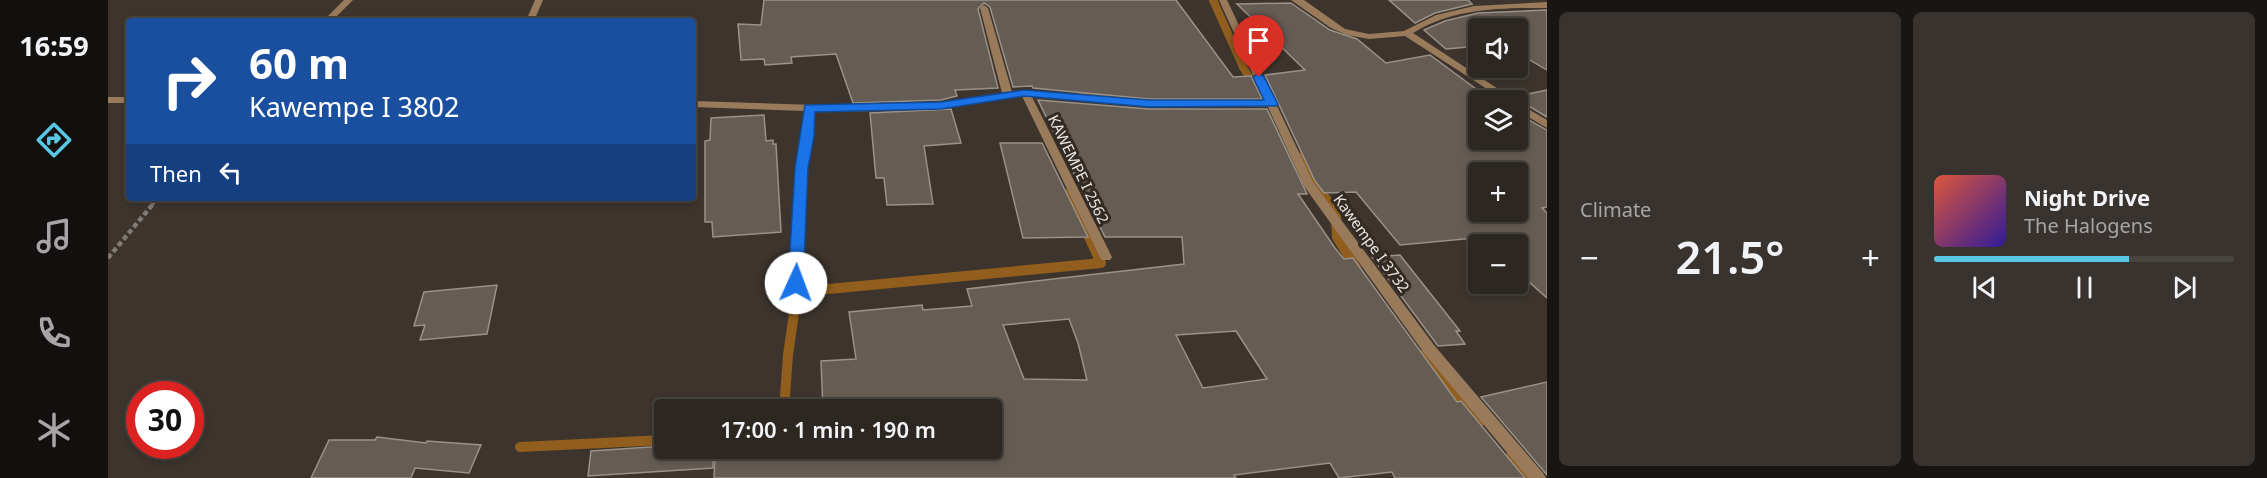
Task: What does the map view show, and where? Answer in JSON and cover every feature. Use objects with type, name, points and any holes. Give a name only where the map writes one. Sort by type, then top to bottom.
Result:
[{"type":"street","points":[[330,18],[349,0]]},
{"type":"street","points":[[531,18],[539,0]]},
{"type":"street","name":"Kawempe I 3732","points":[[1222,0],[1308,183],[1429,349],[1538,478]]},
{"type":"street","points":[[1295,0],[1306,5],[1344,32],[1390,36],[1407,33],[1427,20],[1484,6],[1547,4]]},
{"type":"street","points":[[984,8],[1008,97]]},
{"type":"street","points":[[1407,33],[1495,90]]},
{"type":"street","points":[[696,104],[847,109],[941,105],[1024,93],[1149,104],[1272,104]]},
{"type":"street","name":"KAWEMPE I 2562","points":[[1024,93],[1106,257]]},
{"type":"street","points":[[108,100],[126,100]]},
{"type":"street","points":[[796,283],[802,168],[810,108]]},
{"type":"street","points":[[1528,113],[1547,125]]},
{"type":"path","points":[[108,258],[156,201]]},
{"type":"building","points":[[764,0],[1176,0],[1233,77],[1251,76],[1262,99],[1149,99],[1033,88],[1032,86],[1013,87],[990,7],[984,3],[978,9],[998,88],[955,90],[957,96],[941,100],[853,103],[836,54],[791,57],[792,63],[765,65],[764,59],[741,60],[738,24],[761,25]]},
{"type":"building","points":[[1389,0],[1468,0],[1472,4],[1435,13],[1415,23]]},
{"type":"building","points":[[1291,3],[1330,30],[1357,39],[1386,63],[1430,55],[1477,90],[1468,90],[1468,150],[1528,150],[1528,120],[1547,130],[1547,207],[1542,208],[1547,213],[1547,298],[1528,281],[1528,234],[1468,234],[1468,239],[1400,245],[1356,192],[1324,193],[1315,181],[1265,75],[1305,70],[1237,4]]},
{"type":"building","points":[[1547,10],[1547,70],[1528,59],[1528,18],[1468,18],[1468,47],[1446,49],[1424,30],[1445,21],[1478,13]]},
{"type":"building","points":[[1547,90],[1547,117],[1528,105],[1528,94]]},
{"type":"building","points":[[1038,100],[1149,109],[1267,109],[1307,194],[1298,194],[1335,248],[1344,259],[1353,258],[1457,402],[1461,401],[1525,478],[1395,478],[1392,472],[1339,478],[1330,463],[1234,475],[1236,478],[714,478],[715,459],[1002,459],[1002,399],[823,399],[821,361],[856,359],[849,312],[922,305],[923,310],[972,306],[967,289],[1184,264],[1182,237],[1105,237]],"holes":[[[1069,319],[1078,343],[1087,380],[1024,379],[1003,325]],[[1236,331],[1267,379],[1203,388],[1176,335]]]},
{"type":"building","points":[[951,109],[961,143],[924,146],[933,204],[887,205],[884,178],[876,178],[870,113]]},
{"type":"building","points":[[764,115],[766,141],[773,140],[773,144],[776,144],[781,232],[713,237],[712,222],[705,222],[705,141],[710,140],[711,118]]},
{"type":"building","points":[[1000,143],[1042,143],[1088,237],[1023,238]]},
{"type":"building","points":[[1400,255],[1460,331],[1456,331],[1465,344],[1438,346],[1372,257]]},
{"type":"building","points":[[497,285],[487,334],[420,340],[425,325],[414,326],[424,292]]},
{"type":"building","points":[[1547,382],[1547,475],[1481,397]]},
{"type":"building","points":[[377,437],[426,443],[427,441],[481,445],[469,473],[415,468],[411,478],[311,478],[329,440],[375,440]]},
{"type":"building","points":[[654,447],[654,459],[713,459],[713,468],[588,476],[591,451]]},
{"type":"waterway","points":[[1213,0],[1243,67],[1265,102]]},
{"type":"waterway","points":[[1080,97],[1095,95],[1158,101],[1263,99]]},
{"type":"waterway","points":[[1299,157],[1331,205]]},
{"type":"waterway","points":[[1069,192],[1075,205]]},
{"type":"waterway","points":[[785,399],[788,355],[797,292],[1101,263],[1074,204]]},
{"type":"waterway","points":[[1330,204],[1336,217],[1337,237],[1356,268]]},
{"type":"waterway","points":[[1422,355],[1481,421]]},
{"type":"waterway","points":[[520,447],[654,440]]},
{"type":"waterway","points":[[1511,456],[1526,478]]},
{"type":"route","points":[[796,283],[802,168],[810,108],[847,109],[941,105],[1024,93],[1149,104],[1272,104],[1259,77]]}]
